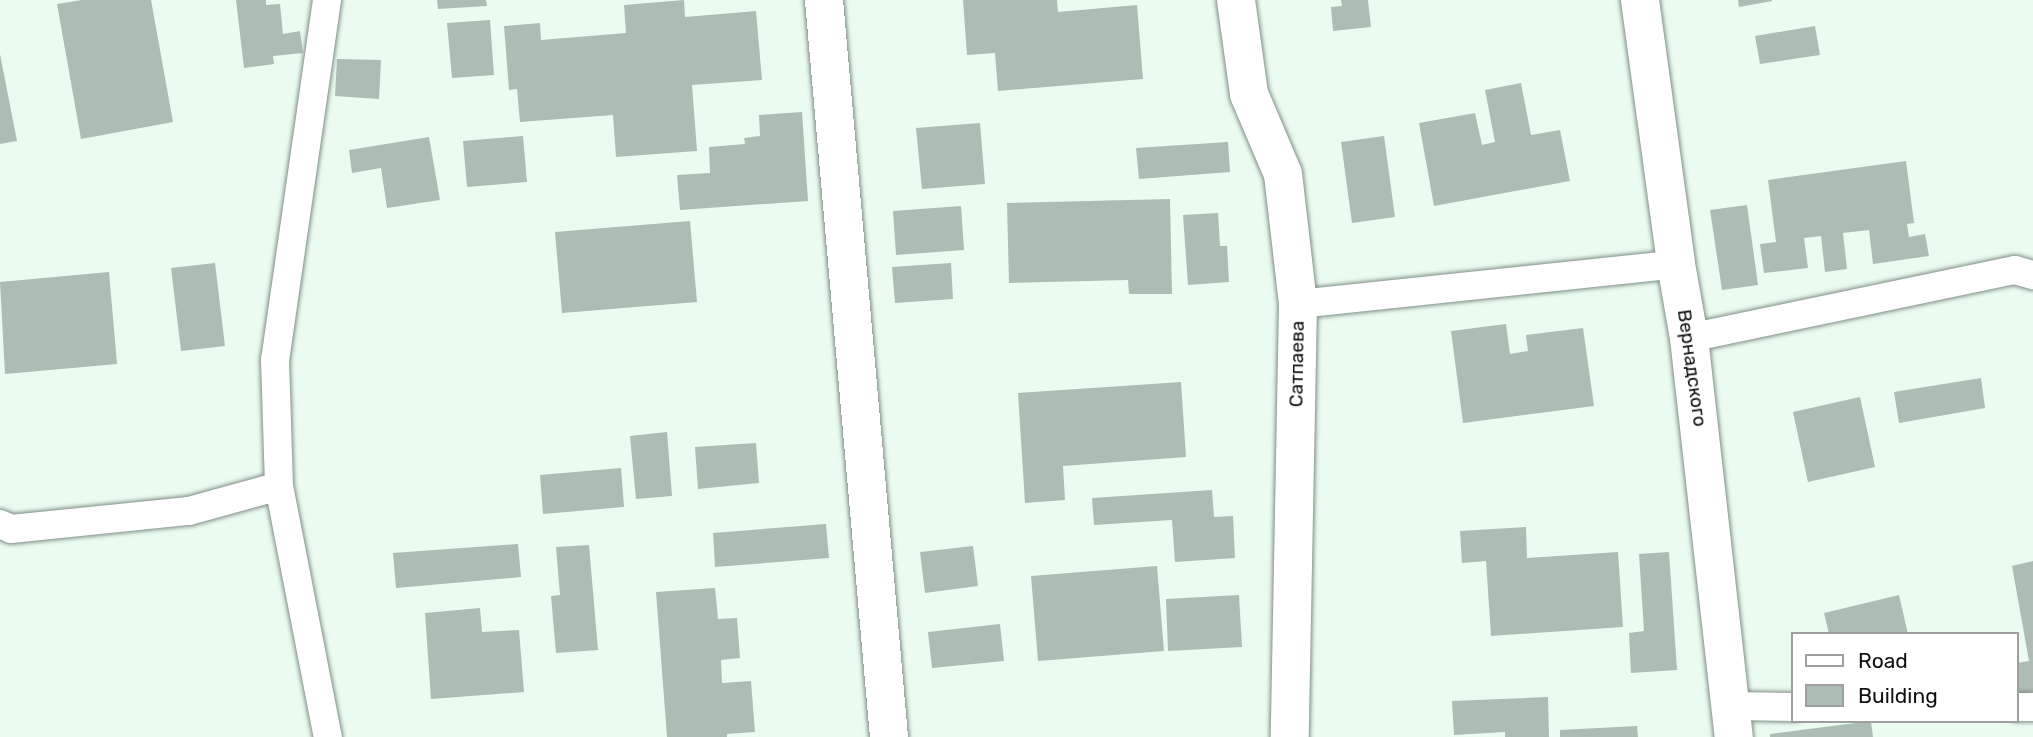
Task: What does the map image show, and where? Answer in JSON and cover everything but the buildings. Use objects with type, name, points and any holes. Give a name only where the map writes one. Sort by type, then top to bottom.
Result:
[{"type":"street","points":[[824,0],[889,737]]},
{"type":"street","name":"Сатпаева","points":[[1236,0],[1249,94],[1283,174],[1298,304],[1290,737]]},
{"type":"street","name":"Вернадского","points":[[1640,0],[1676,264],[1689,338],[1733,722]]},
{"type":"lane","points":[[327,0],[275,359],[279,486],[328,737]]},
{"type":"lane","points":[[1298,304],[1676,264]]},
{"type":"lane","points":[[1689,338],[2015,270],[2033,275]]},
{"type":"lane","points":[[0,524],[11,529],[189,511],[279,486]]},
{"type":"lane","points":[[1733,722],[1792,706]]}]
